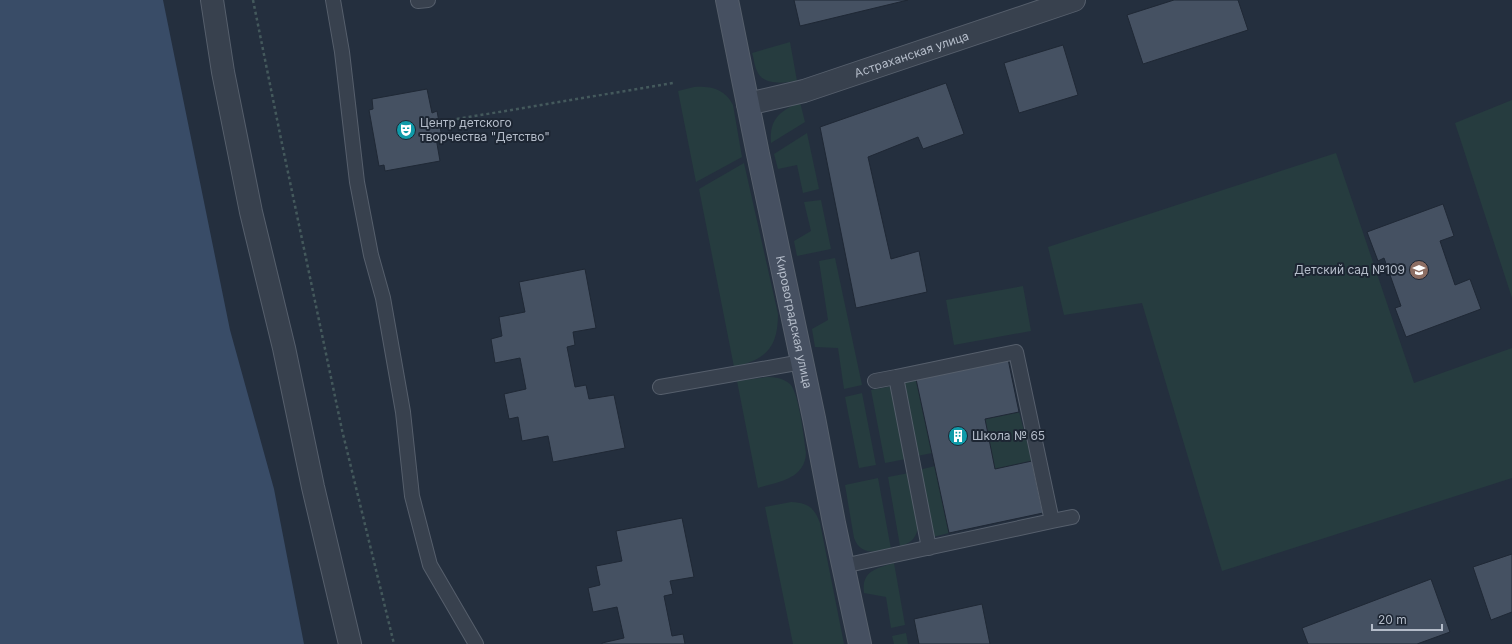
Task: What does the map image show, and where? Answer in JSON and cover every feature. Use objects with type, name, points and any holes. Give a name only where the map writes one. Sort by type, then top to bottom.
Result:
[{"type":"street","points":[[212,0],[223,72],[251,212],[284,348],[313,487],[350,644]]},
{"type":"street","name":"Кировоградская улица","points":[[727,0],[860,644]]},
{"type":"street","name":"Астраханская улица","points":[[748,104],[804,91],[1074,0]]},
{"type":"lane","points":[[333,0],[342,52],[357,182],[372,255],[383,298],[403,412],[412,496],[430,565],[476,644]]},
{"type":"lane","points":[[875,381],[1016,352],[1052,521]]},
{"type":"lane","points":[[660,387],[802,362]]},
{"type":"lane","points":[[896,377],[929,548]]},
{"type":"lane","points":[[843,566],[1072,517]]},
{"type":"path","points":[[253,0],[342,430],[394,644]]},
{"type":"path","points":[[439,122],[673,83]]},
{"type":"green space","points":[[790,42],[797,81],[774,82],[760,76],[755,66],[752,53]]},
{"type":"green space","points":[[694,87],[712,88],[722,92],[730,100],[733,105],[742,157],[696,182],[678,91]]},
{"type":"green space","points":[[1512,100],[1512,298],[1455,123]]},
{"type":"green space","points":[[800,102],[805,122],[771,143],[772,128],[777,117],[787,109]]},
{"type":"green space","points":[[807,133],[819,189],[803,193],[797,165],[778,169],[774,154]]},
{"type":"green space","points":[[1336,153],[1414,383],[1512,348],[1512,478],[1222,571],[1142,303],[1064,315],[1048,247]]},
{"type":"green space","points":[[744,163],[778,314],[776,336],[773,344],[762,356],[745,364],[734,367],[699,189]]},
{"type":"green space","points":[[821,200],[831,249],[797,256],[794,241],[811,231],[804,202]]},
{"type":"green space","points":[[835,258],[862,385],[844,389],[838,348],[815,347],[812,329],[828,320],[819,261]]},
{"type":"green space","points":[[1023,286],[1031,331],[954,345],[946,300]]},
{"type":"green space","points":[[767,377],[785,380],[793,389],[801,417],[806,453],[801,469],[796,474],[782,481],[758,488],[737,381]]},
{"type":"green space","points":[[916,379],[932,453],[917,456],[903,383]]},
{"type":"green space","points":[[892,386],[906,459],[885,463],[871,390]]},
{"type":"green space","points":[[862,393],[876,465],[859,468],[845,397]]},
{"type":"green space","points":[[1019,412],[1032,461],[995,469],[985,419]]},
{"type":"green space","points":[[935,466],[949,533],[933,537],[919,470]]},
{"type":"green space","points":[[909,473],[918,526],[913,539],[900,546],[888,477]]},
{"type":"green space","points":[[878,478],[891,549],[875,552],[861,548],[854,538],[845,485]]},
{"type":"green space","points":[[791,502],[802,503],[810,507],[820,523],[844,644],[793,644],[765,507]]},
{"type":"green space","points":[[894,563],[905,625],[891,628],[886,597],[864,593],[864,586],[868,575],[876,569]]},
{"type":"green space","points":[[906,633],[908,644],[894,644],[892,636]]},
{"type":"water","points":[[0,0],[163,0],[230,330],[274,489],[304,644],[0,644]]},
{"type":"building","points":[[794,0],[908,0],[800,26]]},
{"type":"building","points":[[1174,0],[1238,0],[1248,30],[1143,64],[1127,15]]},
{"type":"building","points":[[1063,45],[1078,95],[1019,113],[1004,63]]},
{"type":"building","points":[[946,83],[964,134],[923,149],[918,137],[868,157],[891,259],[919,251],[927,292],[856,308],[820,127]]},
{"type":"building","name":"Центр детского творчества \"Детство\"","points":[[427,89],[432,113],[437,111],[442,137],[436,138],[440,161],[385,171],[384,165],[379,166],[369,110],[373,109],[372,99]]},
{"type":"building","name":"Детский сад №109","points":[[1443,204],[1454,236],[1440,241],[1455,285],[1470,279],[1481,309],[1406,337],[1395,308],[1401,306],[1384,258],[1378,261],[1367,232]]},
{"type":"building","points":[[585,269],[596,328],[573,332],[575,345],[567,347],[575,387],[586,385],[589,399],[614,395],[625,448],[553,462],[548,436],[522,441],[518,417],[509,419],[504,394],[526,389],[520,358],[495,363],[491,339],[502,336],[499,317],[525,312],[519,282]]},
{"type":"building","name":"Школа № 65","points":[[1008,359],[1019,412],[985,419],[995,469],[1032,461],[1043,513],[949,533],[916,379]]},
{"type":"building","points":[[682,518],[694,577],[670,581],[673,594],[664,596],[672,636],[683,634],[685,644],[602,644],[624,638],[617,607],[593,612],[588,588],[600,585],[596,566],[622,561],[616,531]]},
{"type":"building","points":[[1512,554],[1512,612],[1491,620],[1473,567]]},
{"type":"building","points":[[1431,579],[1450,632],[1417,644],[1308,644],[1302,628]]},
{"type":"building","points":[[982,604],[990,644],[919,644],[914,619]]},
{"type":"place","name":"Центр детского творчества \"Детство\"","points":[[406,130]]},
{"type":"place","name":"Детский сад №109","points":[[1419,270]]},
{"type":"place","name":"Школа № 65","points":[[958,436]]}]
